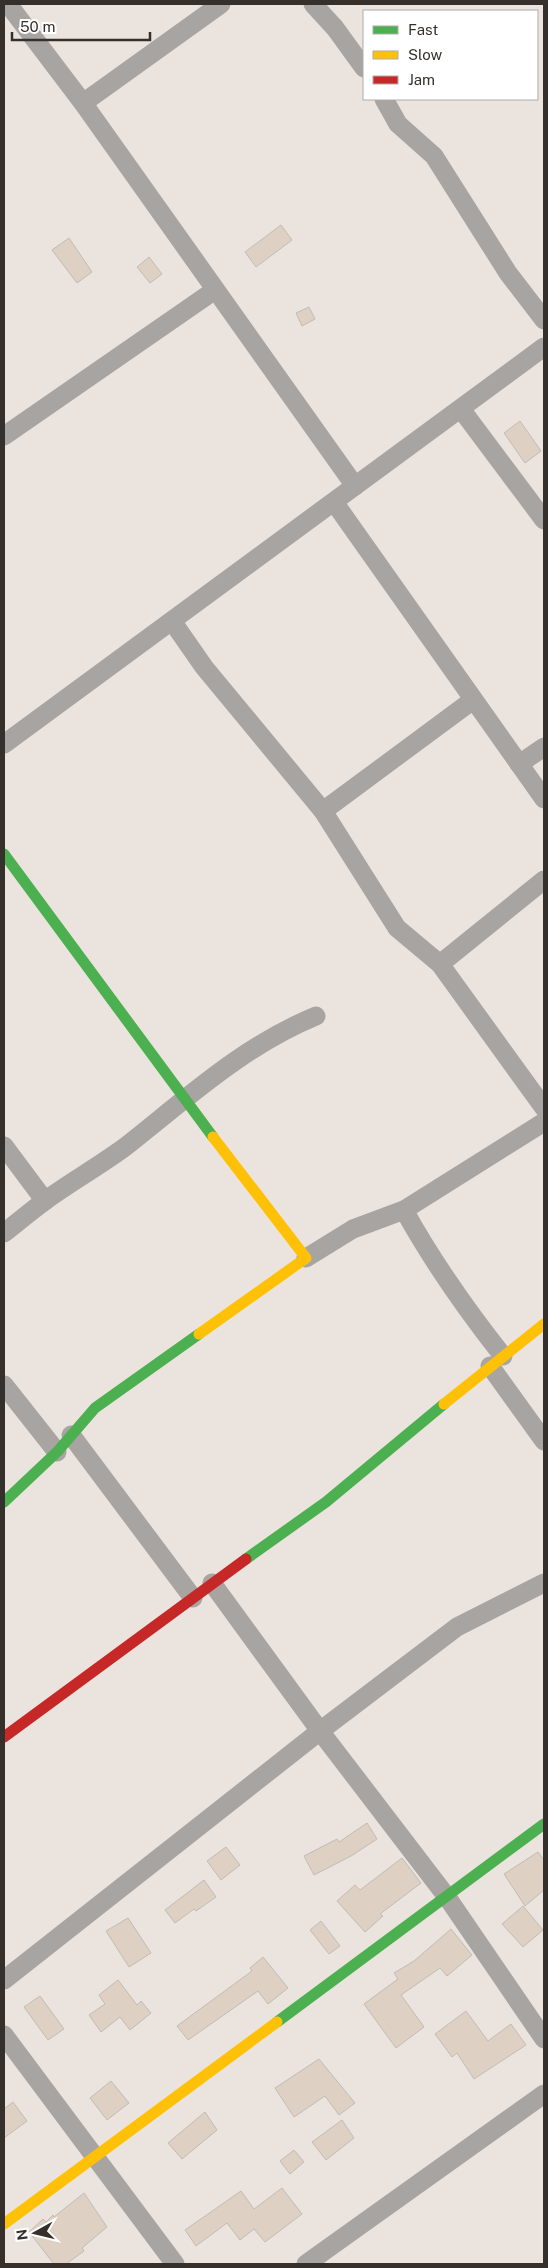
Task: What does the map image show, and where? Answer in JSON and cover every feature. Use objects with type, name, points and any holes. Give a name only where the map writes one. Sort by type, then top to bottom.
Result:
[{"type":"street","points":[[8,4],[83,103],[355,486]]},
{"type":"street","points":[[83,103],[221,4]]},
{"type":"street","points":[[313,4],[335,28],[363,67]]},
{"type":"street","points":[[385,100],[398,124],[434,156],[508,273],[544,320]]},
{"type":"street","points":[[4,436],[216,290]]},
{"type":"street","points":[[4,744],[544,347]]},
{"type":"street","points":[[461,408],[544,520]]},
{"type":"street","points":[[334,502],[544,799]]},
{"type":"street","points":[[172,621],[204,667],[324,812],[397,928],[440,964],[544,1108]]},
{"type":"street","points":[[324,812],[473,700]]},
{"type":"street","points":[[519,764],[544,747]]},
{"type":"street","points":[[4,854],[184,1098],[306,1258]]},
{"type":"street","points":[[440,964],[544,880]]},
{"type":"street","points":[[4,1234],[44,1201],[124,1147],[184,1098],[244,1055],[279,1033],[316,1016]]},
{"type":"street","points":[[4,1502],[57,1452],[95,1408],[306,1258],[353,1229],[404,1210],[544,1122]]},
{"type":"street","points":[[4,1146],[44,1201]]},
{"type":"street","points":[[404,1210],[544,1441]]},
{"type":"street","points":[[4,1737],[212,1583],[326,1502],[544,1324]]},
{"type":"street","points":[[4,1384],[57,1452]]},
{"type":"street","points":[[71,1435],[193,1598]]},
{"type":"street","points":[[212,1583],[320,1730],[447,1896],[544,2038]]},
{"type":"street","points":[[4,1980],[320,1730],[457,1627],[544,1583]]},
{"type":"street","points":[[4,2224],[544,1824]]},
{"type":"street","points":[[4,2035],[175,2264]]},
{"type":"street","points":[[306,2264],[544,2094]]},
{"type":"building","points":[[281,225],[292,240],[256,267],[245,252]]},
{"type":"building","points":[[69,238],[92,272],[77,283],[52,250]]},
{"type":"building","points":[[149,257],[162,274],[150,283],[137,267]]},
{"type":"building","points":[[309,307],[315,319],[302,326],[296,313]]},
{"type":"building","points":[[520,421],[541,451],[525,463],[504,433]]},
{"type":"building","points":[[367,1823],[377,1839],[351,1856],[314,1875],[304,1856],[337,1839],[339,1842]]},
{"type":"building","points":[[226,1847],[240,1865],[221,1880],[207,1861]]},
{"type":"building","points":[[538,1852],[544,1860],[544,1890],[525,1906],[504,1874]]},
{"type":"building","points":[[402,1858],[421,1883],[380,1914],[383,1916],[365,1932],[337,1901],[355,1885],[360,1890]]},
{"type":"building","points":[[204,1880],[216,1897],[196,1911],[194,1909],[175,1923],[165,1910]]},
{"type":"building","points":[[523,1906],[543,1930],[523,1947],[502,1924]]},
{"type":"building","points":[[128,1918],[151,1953],[129,1967],[106,1931]]},
{"type":"building","points":[[321,1921],[340,1946],[329,1954],[310,1930]]},
{"type":"building","points":[[451,1929],[472,1955],[447,1976],[440,1968],[401,1995],[424,2027],[396,2048],[364,2004],[398,1979],[394,1973],[414,1961]]},
{"type":"building","points":[[263,1957],[288,1988],[268,2004],[258,1991],[188,2040],[177,2026],[252,1971],[250,1968]]},
{"type":"building","points":[[118,1980],[137,2005],[141,2001],[151,2013],[130,2030],[120,2017],[101,2032],[89,2015],[105,2004],[99,1995]]},
{"type":"building","points":[[40,1996],[64,2029],[48,2040],[24,2007]]},
{"type":"building","points":[[466,2011],[488,2041],[511,2024],[526,2045],[474,2079],[457,2053],[452,2057],[435,2034]]},
{"type":"building","points":[[319,2059],[355,2103],[339,2115],[325,2096],[294,2117],[275,2088]]},
{"type":"building","points":[[111,2081],[129,2103],[107,2120],[90,2098]]},
{"type":"building","points":[[13,2102],[27,2121],[4,2138],[4,2109]]},
{"type":"building","points":[[205,2112],[217,2130],[182,2159],[168,2143]]},
{"type":"building","points":[[342,2120],[354,2138],[326,2160],[312,2142]]},
{"type":"building","points":[[294,2150],[304,2162],[290,2174],[280,2161]]},
{"type":"building","points":[[282,2188],[302,2214],[265,2242],[254,2229],[240,2240],[227,2223],[196,2246],[185,2230],[241,2191],[254,2209]]},
{"type":"building","points":[[84,2193],[107,2227],[82,2248],[84,2251],[66,2264],[54,2264],[29,2232],[43,2219],[46,2222],[53,2215],[54,2217]]},
{"type":"traffic: fast","points":[[4,854],[213,1137]]},
{"type":"traffic: fast","points":[[4,1502],[57,1452],[95,1408],[199,1334]]},
{"type":"traffic: fast","points":[[246,1559],[326,1502],[444,1404]]},
{"type":"traffic: fast","points":[[277,2022],[544,1824]]},
{"type":"traffic: slow","points":[[199,1334],[306,1258],[213,1137]]},
{"type":"traffic: slow","points":[[444,1404],[544,1324]]},
{"type":"traffic: slow","points":[[4,2224],[277,2022]]},
{"type":"traffic: jam","points":[[4,1737],[246,1559]]}]
